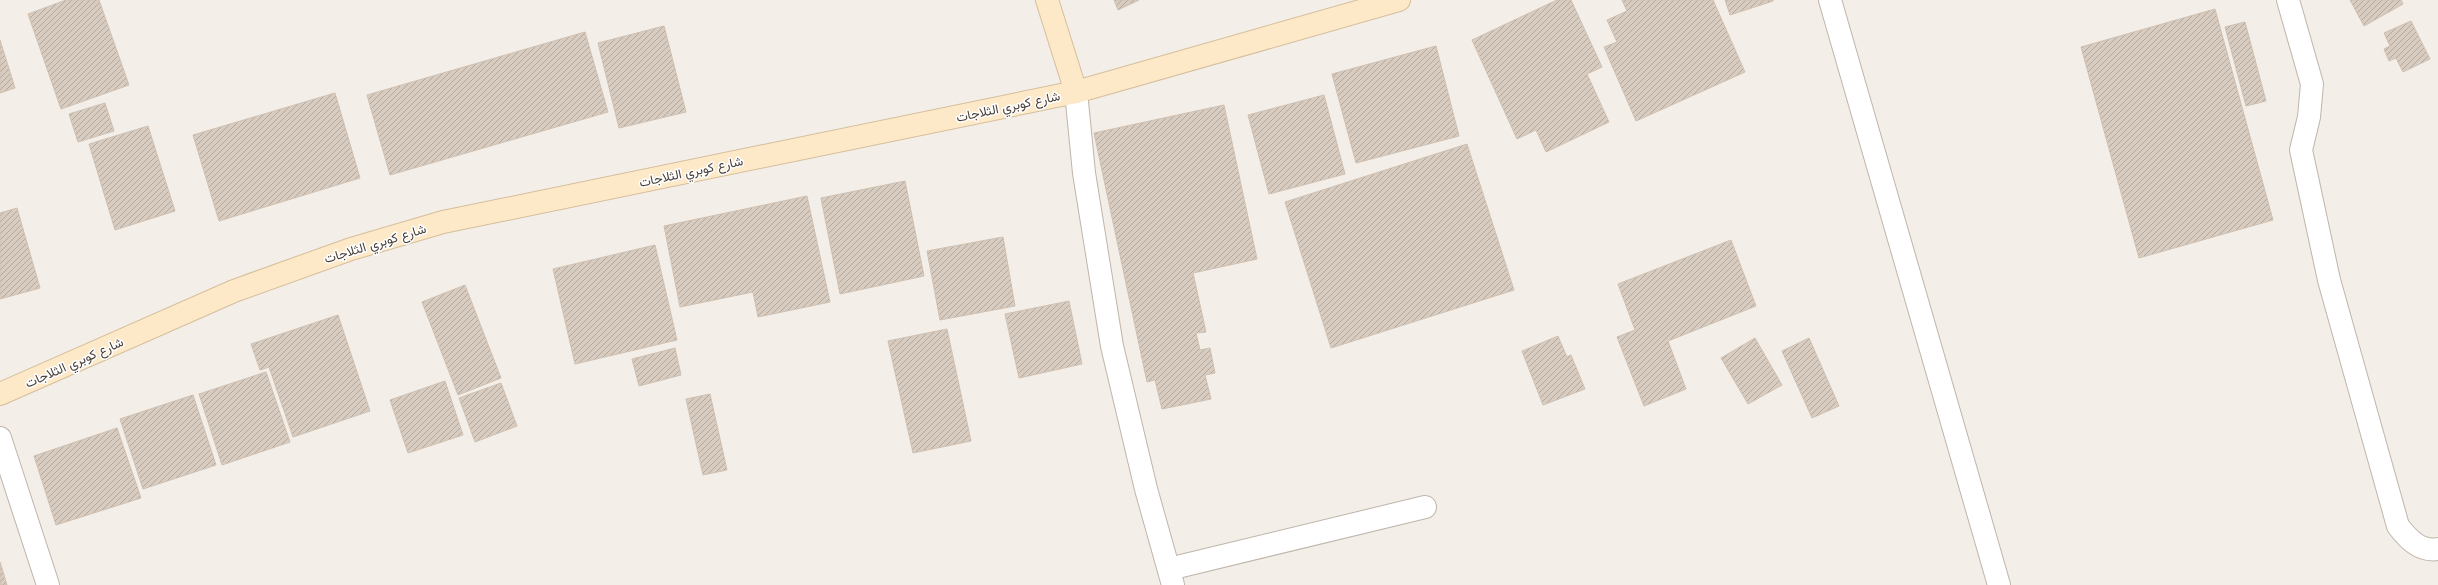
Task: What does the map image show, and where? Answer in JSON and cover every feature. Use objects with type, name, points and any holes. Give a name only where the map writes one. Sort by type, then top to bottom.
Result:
[{"type":"main road","points":[[1047,0],[1076,92]]},
{"type":"main road","name":"شارع كوبري الثلاجات","points":[[0,394],[234,290],[351,249],[443,222],[1076,92],[1399,0]]},
{"type":"street","points":[[1830,0],[1999,585]]},
{"type":"street","points":[[2288,0],[2312,84],[2309,117],[2301,150],[2329,280],[2398,526],[2412,543],[2433,550],[2438,549]]},
{"type":"street","points":[[1076,92],[1084,173],[1112,346],[1146,489],[1171,577],[1425,507]]},
{"type":"street","points":[[0,438],[48,585]]},
{"type":"building","points":[[66,0],[99,0],[129,85],[61,109],[28,14]]},
{"type":"building","points":[[1114,0],[1139,0],[1118,10]]},
{"type":"building","points":[[1557,0],[1571,0],[1602,67],[1587,74],[1609,122],[1546,152],[1536,130],[1517,139],[1472,40]]},
{"type":"building","points":[[1622,0],[1713,0],[1745,72],[1636,121],[1604,47],[1617,42],[1607,20],[1627,11]]},
{"type":"building","points":[[1725,0],[1773,0],[1773,1],[1730,15]]},
{"type":"building","points":[[2350,0],[2401,0],[2403,4],[2364,26]]},
{"type":"building","points":[[2215,9],[2273,220],[2139,258],[2081,47]]},
{"type":"building","points":[[2411,21],[2430,59],[2403,72],[2396,58],[2389,61],[2384,49],[2390,46],[2384,33]]},
{"type":"building","points":[[2245,22],[2266,101],[2246,106],[2225,27]]},
{"type":"building","points":[[664,26],[686,112],[619,128],[598,43]]},
{"type":"building","points":[[585,32],[608,112],[390,175],[367,95]]},
{"type":"building","points":[[0,40],[15,88],[0,93]]},
{"type":"building","points":[[1436,46],[1459,136],[1356,163],[1332,74]]},
{"type":"building","points":[[335,93],[360,178],[219,221],[193,135]]},
{"type":"building","points":[[1324,95],[1345,174],[1269,194],[1248,115]]},
{"type":"building","points":[[105,103],[114,131],[78,142],[69,114]]},
{"type":"building","points":[[1224,105],[1257,259],[1193,273],[1206,332],[1196,333],[1200,350],[1210,348],[1215,373],[1205,375],[1211,399],[1162,409],[1155,380],[1147,382],[1094,133]]},
{"type":"building","points":[[148,126],[175,211],[115,230],[89,144]]},
{"type":"building","points":[[1467,144],[1514,290],[1331,348],[1285,202]]},
{"type":"building","points":[[905,181],[924,276],[840,294],[821,198]]},
{"type":"building","points":[[807,196],[830,302],[758,317],[753,292],[680,307],[664,226]]},
{"type":"building","points":[[17,208],[40,288],[0,299],[0,213]]},
{"type":"building","points":[[1003,237],[1015,306],[940,320],[927,251]]},
{"type":"building","points":[[1731,240],[1756,306],[1668,341],[1686,389],[1644,406],[1617,337],[1635,330],[1618,284]]},
{"type":"building","points":[[655,245],[677,340],[575,364],[553,269]]},
{"type":"building","points":[[465,285],[501,378],[458,395],[422,302]]},
{"type":"building","points":[[1069,301],[1082,364],[1019,378],[1005,314]]},
{"type":"building","points":[[338,315],[370,411],[293,437],[269,367],[260,370],[251,344]]},
{"type":"building","points":[[947,329],[971,441],[913,453],[888,341]]},
{"type":"building","points":[[1558,336],[1567,357],[1571,355],[1585,389],[1543,405],[1522,351]]},
{"type":"building","points":[[1755,338],[1782,385],[1748,404],[1721,358]]},
{"type":"building","points":[[1809,338],[1839,406],[1812,418],[1782,351]]},
{"type":"building","points":[[675,348],[681,375],[639,386],[632,359]]},
{"type":"building","points":[[266,372],[290,442],[222,465],[199,394]]},
{"type":"building","points":[[445,381],[463,435],[408,453],[390,400]]},
{"type":"building","points":[[501,383],[517,426],[475,442],[459,398]]},
{"type":"building","points":[[710,394],[727,470],[703,475],[686,399]]},
{"type":"building","points":[[193,395],[216,465],[143,489],[120,419]]},
{"type":"building","points":[[117,428],[141,498],[56,525],[34,456]]},
{"type":"building","points":[[0,562],[7,585],[0,585]]}]
